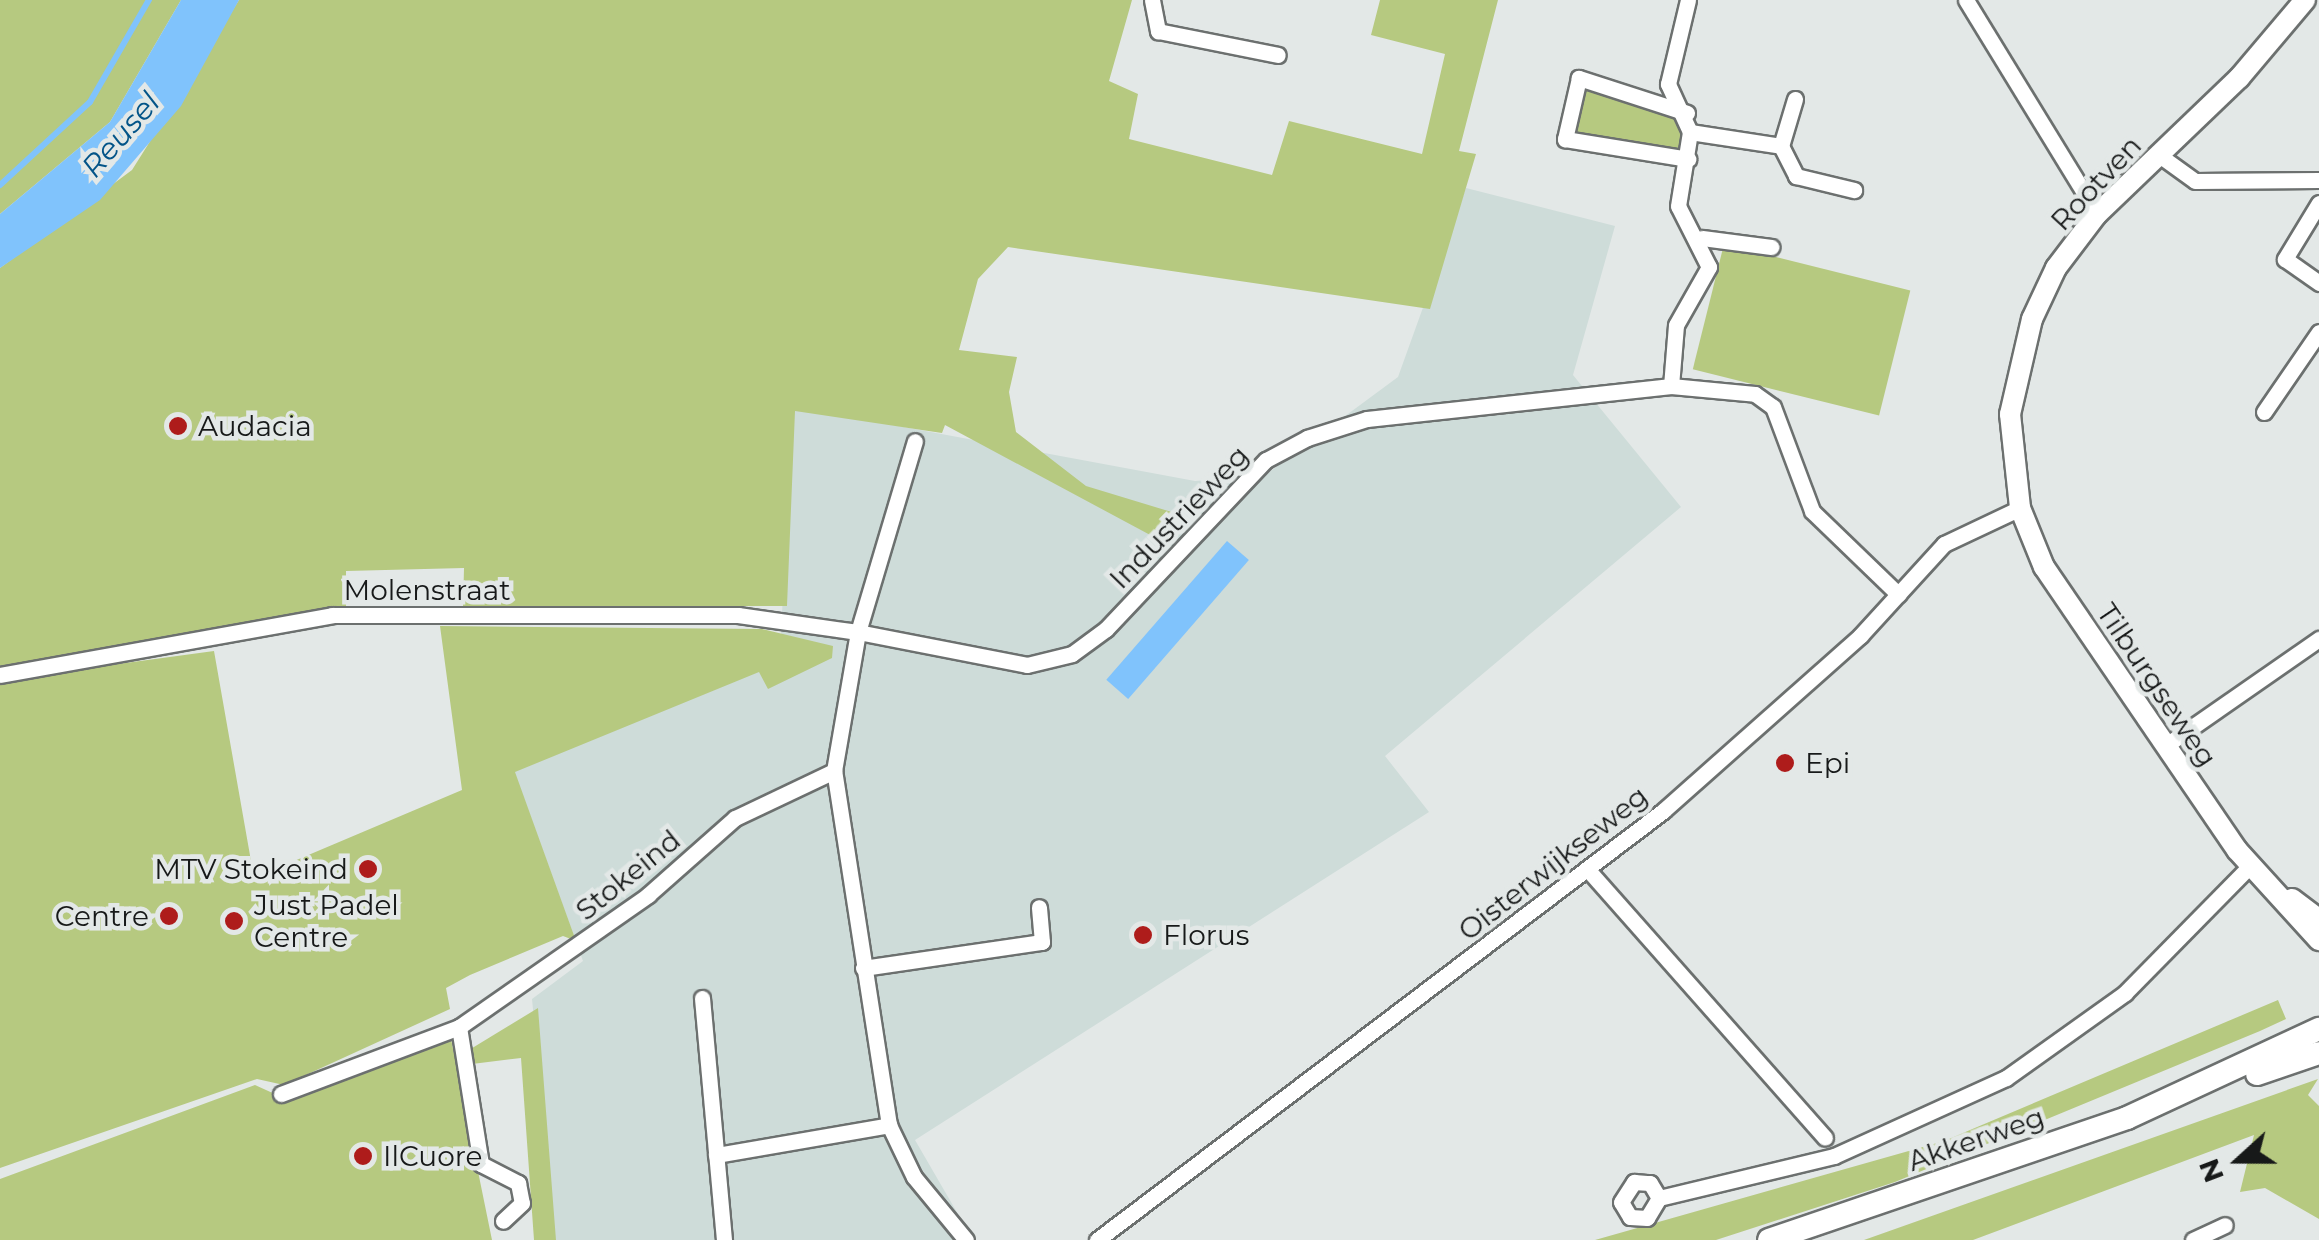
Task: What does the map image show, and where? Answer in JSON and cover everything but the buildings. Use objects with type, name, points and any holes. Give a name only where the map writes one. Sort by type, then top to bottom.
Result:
[{"type":"main road","name":"Akkerweg","points":[[2200,1089],[2319,1030]]},
{"type":"main road","name":"Akkerweg","points":[[1769,1240],[2200,1089],[2319,1053]]},
{"type":"street","points":[[1152,0],[1158,31],[1278,54]]},
{"type":"street","points":[[1671,386],[1676,325],[1709,267],[1702,238],[1678,206],[1690,132],[1687,113],[1668,84],[1688,0]]},
{"type":"street","points":[[1966,0],[2097,214]]},
{"type":"street","name":"Rootven","points":[[2020,508],[2010,441],[2016,370],[2056,268],[2097,214],[2160,156],[2305,0]]},
{"type":"street","points":[[1687,113],[1578,78],[1566,139],[1688,159]]},
{"type":"street","points":[[1795,99],[1781,146],[1796,176],[1854,190]]},
{"type":"street","points":[[1690,132],[1781,146]]},
{"type":"street","points":[[2160,156],[2195,182],[2319,180]]},
{"type":"street","points":[[2319,203],[2285,259],[2319,283]]},
{"type":"street","points":[[1702,238],[1771,247]]},
{"type":"street","points":[[2264,412],[2319,332]]},
{"type":"street","name":"Industrieweg","points":[[858,632],[1026,666],[1072,654],[1106,630],[1266,460],[1307,438],[1367,419],[1671,386],[1755,394],[1773,407],[1812,510],[1898,594]]},
{"type":"street","points":[[914,440],[858,632],[834,771],[889,1125],[914,1178],[966,1240]]},
{"type":"street","name":"Oisterwijkseweg","points":[[1097,1240],[1588,872],[1898,594],[1944,544],[2020,508]]},
{"type":"street","name":"Tilburgseweg","points":[[2020,508],[2044,567],[2165,746],[2250,866],[2319,940]]},
{"type":"street","name":"Molenstraat","points":[[0,675],[332,615],[738,615],[858,632]]},
{"type":"street","points":[[2165,746],[2319,639]]},
{"type":"street","name":"Stokeind","points":[[281,1094],[458,1027],[648,894],[735,818],[834,771]]},
{"type":"street","points":[[1659,1198],[1834,1156],[2006,1078],[2125,993],[2250,866]]},
{"type":"street","points":[[1588,872],[1825,1138]]},
{"type":"street","name":"Tilburgseweg","points":[[2264,883],[2319,920]]},
{"type":"street","points":[[863,968],[1042,942],[1039,907]]},
{"type":"street","points":[[702,998],[724,1240]]},
{"type":"street","points":[[458,1027],[481,1164],[518,1183],[522,1204],[503,1221]]},
{"type":"street","points":[[716,1155],[889,1125]]},
{"type":"street","points":[[2194,1240],[2225,1224]]},
{"type":"shaded area","points":[[1466,188],[1615,226],[1573,375],[1681,507],[1385,756],[1429,812],[915,1140],[973,1240],[555,1240],[532,999],[583,961],[513,768],[781,638],[791,406],[1195,481],[1264,476],[1398,377]]},
{"type":"green space","points":[[0,0],[181,0],[110,122],[0,214]]},
{"type":"green space","points":[[239,0],[1132,0],[1109,81],[1138,94],[1129,139],[1272,175],[1289,121],[1422,154],[1445,54],[1371,35],[1380,0],[1498,0],[1459,151],[1476,154],[1430,309],[1008,247],[978,279],[959,350],[1017,357],[1009,392],[1016,432],[1086,486],[1188,517],[1167,544],[945,425],[942,433],[795,411],[787,606],[463,607],[464,568],[346,571],[346,608],[0,666],[0,268],[132,170]]},
{"type":"green space","points":[[1583,86],[1681,118],[1680,151],[1574,137]]},
{"type":"green space","points":[[1724,244],[1910,290],[1879,416],[1693,369]]},
{"type":"green space","points":[[440,626],[762,629],[833,646],[832,658],[768,689],[759,672],[515,772],[576,941],[563,936],[470,975],[446,988],[450,1009],[284,1085],[257,1079],[0,1168],[0,680],[214,651],[254,878],[462,790]]},
{"type":"green space","points":[[2278,1000],[2286,1019],[1895,1182],[1716,1240],[1595,1240],[1944,1141]]},
{"type":"green space","points":[[538,1008],[556,1240],[534,1240],[521,1058],[472,1064],[469,1050]]},
{"type":"green space","points":[[451,1039],[492,1240],[0,1240],[0,1179],[255,1085],[288,1100]]},
{"type":"green space","points":[[2318,1079],[2308,1095],[2319,1106],[2319,1219],[2265,1188],[2240,1192],[2254,1135],[1973,1240],[1864,1240]]},
{"type":"water","name":"Reusel","points":[[181,0],[239,0],[181,106],[100,200],[0,268],[0,214],[110,122]]},
{"type":"water","points":[[1227,541],[1249,560],[1128,699],[1106,680]]},
{"type":"waterway","points":[[0,185],[90,102],[149,0]]},
{"type":"place","name":"Audacia","points":[[178,426]]},
{"type":"place","name":"Epi","points":[[1785,763]]},
{"type":"place","name":"MTV Stokeind","points":[[368,869]]},
{"type":"place","name":"Centre","points":[[169,916]]},
{"type":"place","name":"Just Padel Centre","points":[[234,921]]},
{"type":"place","name":"Florus","points":[[1143,935]]},
{"type":"place","name":"IlCuore","points":[[363,1156]]}]
